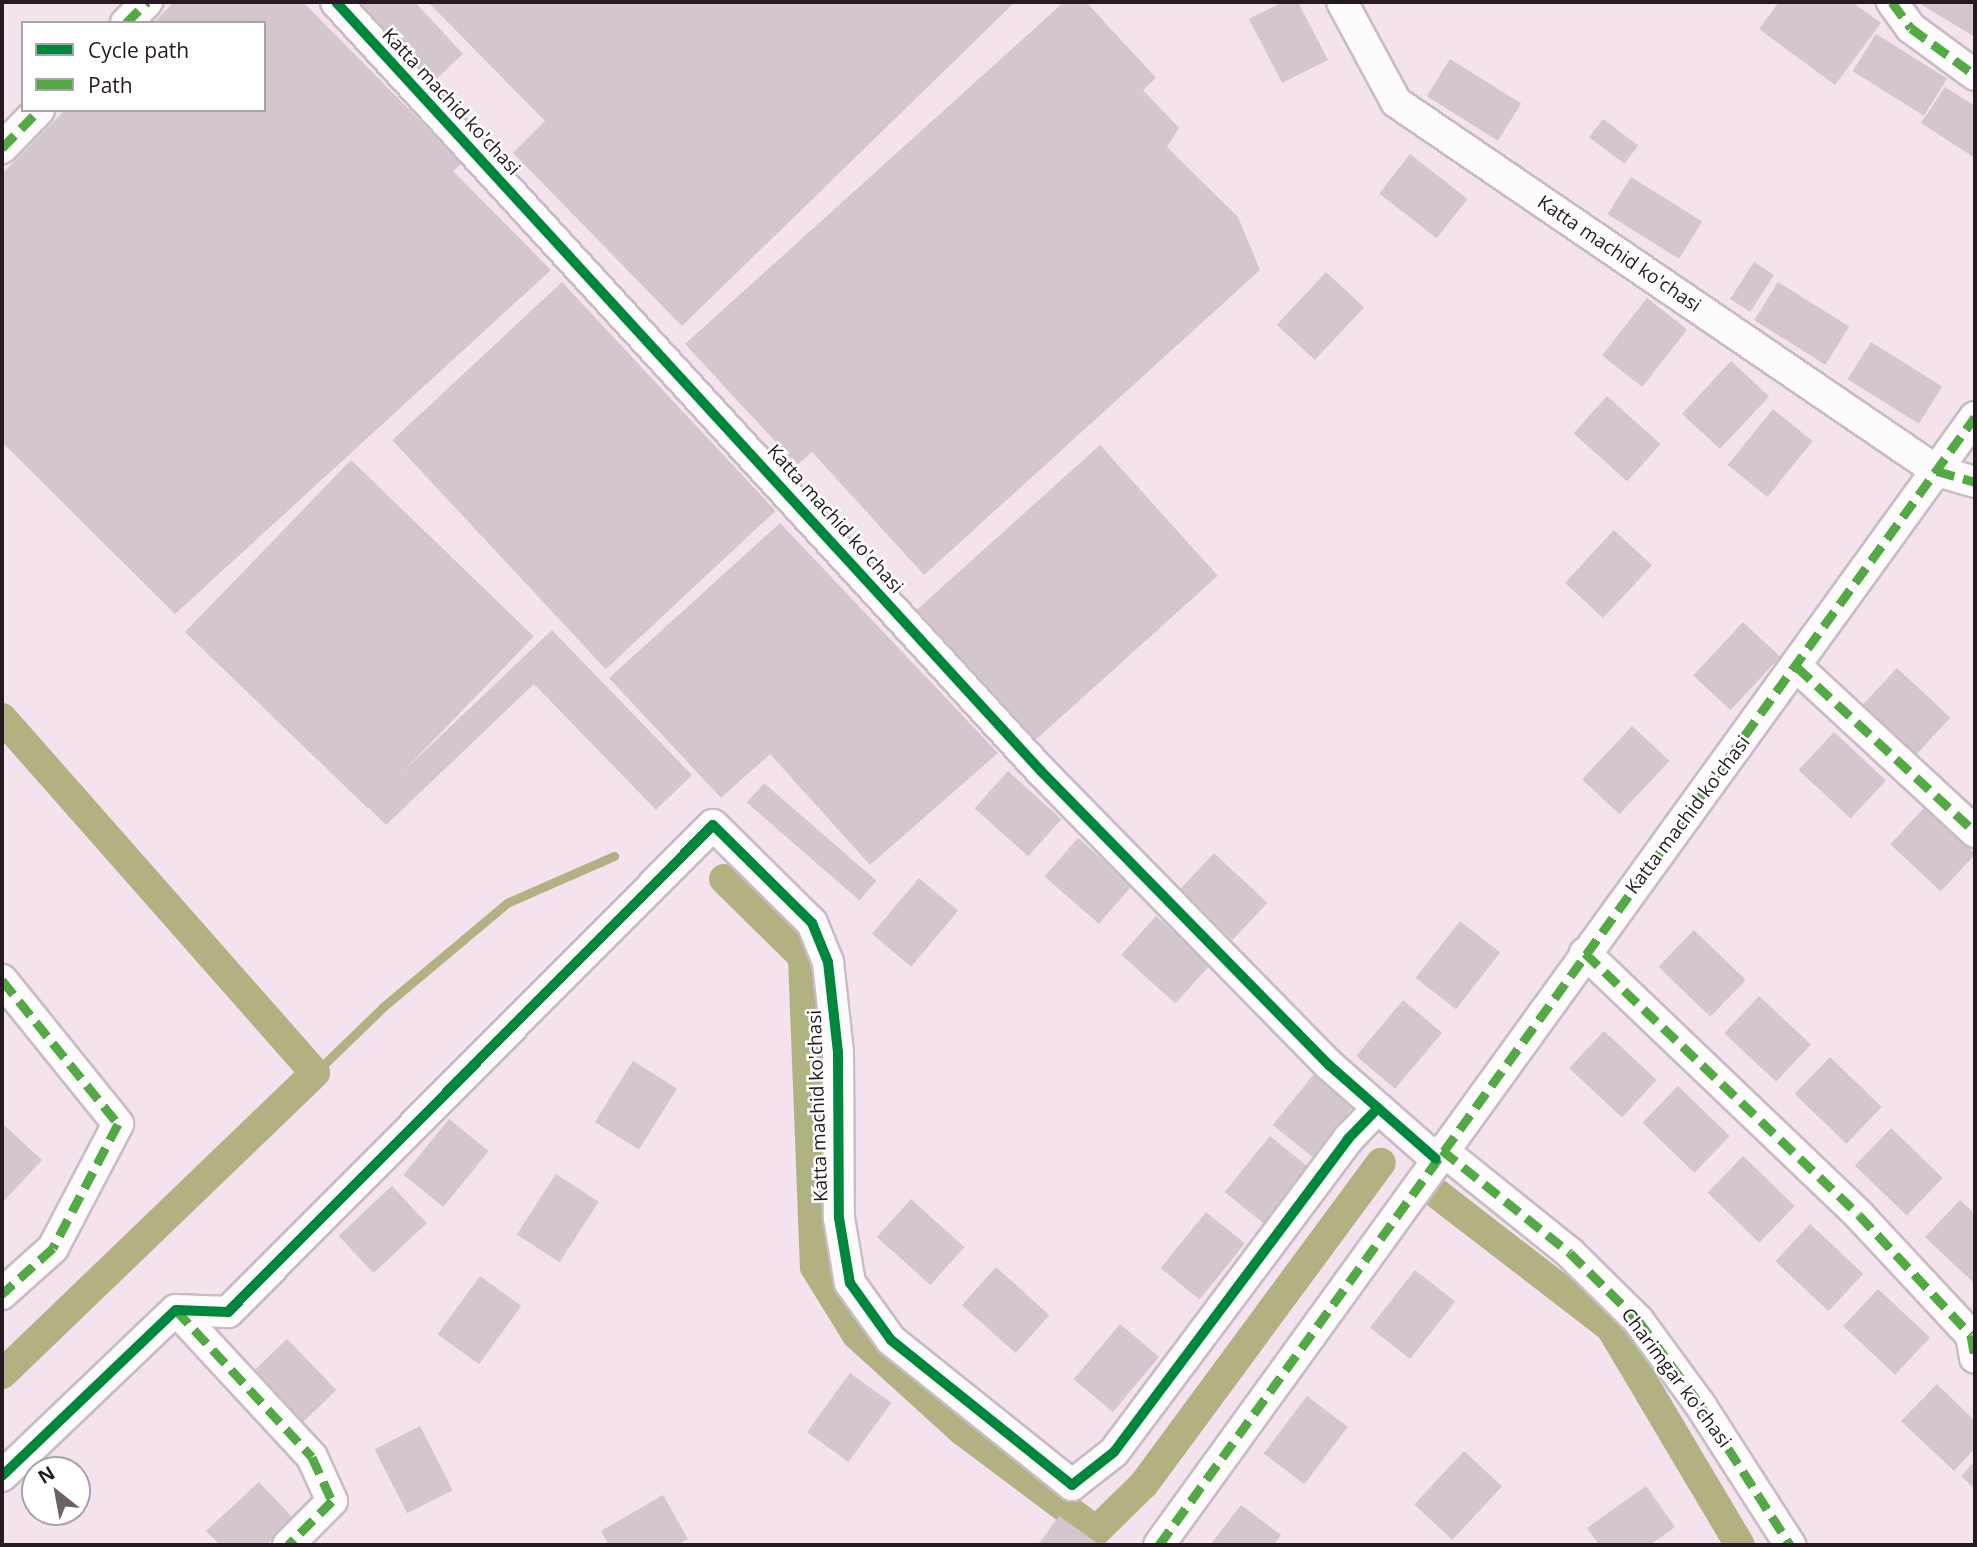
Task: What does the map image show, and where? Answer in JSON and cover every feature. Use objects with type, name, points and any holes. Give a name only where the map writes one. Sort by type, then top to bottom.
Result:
[{"type":"street","points":[[128,21],[147,2]]},
{"type":"street","name":"Katta machid ko'chasi","points":[[336,2],[1041,771],[1378,1108],[1439,1154]]},
{"type":"street","name":"Katta machid ko'chasi","points":[[1342,2],[1396,102],[1937,471],[1975,482]]},
{"type":"street","points":[[1892,2],[1911,28],[1975,75]]},
{"type":"street","points":[[2,148],[37,112]]},
{"type":"street","name":"Katta machid ko'chasi","points":[[1159,1545],[1584,953],[1797,667],[1975,417]]},
{"type":"street","points":[[1797,667],[1975,832]]},
{"type":"street","name":"Katta machid ko'chasi","points":[[177,1310],[228,1312],[713,825],[812,923],[828,962],[838,1052],[839,1218],[850,1283],[891,1340],[1072,1485],[1114,1452],[1348,1139],[1378,1108]]},
{"type":"street","points":[[1584,953],[1859,1215],[1971,1335],[1975,1358]]},
{"type":"street","points":[[2,980],[118,1124],[53,1248],[2,1294]]},
{"type":"street","name":"Charimgar ko'chasi","points":[[1439,1154],[1570,1253],[1638,1320],[1699,1403],[1790,1545]]},
{"type":"street","points":[[2,1476],[177,1310],[312,1457],[331,1501],[288,1545]]},
{"type":"building","points":[[174,2],[303,2],[462,163],[453,171],[551,270],[175,614],[2,442],[2,174],[63,112],[266,112],[266,21],[155,21]]},
{"type":"building","points":[[359,2],[415,2],[463,54],[433,82]]},
{"type":"building","points":[[428,2],[1015,2],[682,326],[513,153],[545,121]]},
{"type":"building","points":[[1064,2],[1086,2],[1156,78],[1143,90],[1179,128],[1167,147],[1238,217],[1260,270],[924,575],[812,452],[797,465],[685,344]]},
{"type":"building","points":[[1283,2],[1298,2],[1328,60],[1282,83],[1249,19]]},
{"type":"building","points":[[1779,2],[1852,2],[1881,23],[1835,85],[1759,29]]},
{"type":"building","points":[[1917,2],[1975,2],[1975,37]]},
{"type":"building","points":[[1876,34],[1947,79],[1924,116],[1853,71]]},
{"type":"building","points":[[1450,59],[1521,104],[1498,141],[1427,96]]},
{"type":"building","points":[[1945,87],[1975,106],[1975,158],[1921,123]]},
{"type":"building","points":[[1603,119],[1638,145],[1624,164],[1589,137]]},
{"type":"building","points":[[1410,154],[1468,199],[1437,238],[1379,193]]},
{"type":"building","points":[[1631,177],[1702,222],[1679,259],[1608,214]]},
{"type":"building","points":[[1754,262],[1774,275],[1750,312],[1730,299]]},
{"type":"building","points":[[1326,272],[1364,307],[1315,360],[1277,325]]},
{"type":"building","points":[[562,282],[775,511],[606,669],[392,440]]},
{"type":"building","points":[[1778,282],[1849,327],[1825,365],[1754,320]]},
{"type":"building","points":[[1647,298],[1687,329],[1642,387],[1602,356]]},
{"type":"building","points":[[1871,342],[1942,387],[1919,424],[1848,379]]},
{"type":"building","points":[[1731,361],[1769,396],[1720,449],[1682,414]]},
{"type":"building","points":[[1607,396],[1661,444],[1627,481],[1574,433]]},
{"type":"building","points":[[1773,409],[1813,441],[1767,497],[1728,465]]},
{"type":"building","points":[[1100,445],[1218,576],[1035,740],[917,610]]},
{"type":"building","points":[[351,460],[534,636],[368,808],[185,632]]},
{"type":"building","points":[[780,523],[998,753],[870,865],[770,754],[721,798],[609,678]]},
{"type":"building","points":[[1614,530],[1652,565],[1603,618],[1565,583]]},
{"type":"building","points":[[1743,622],[1780,657],[1731,710],[1693,675]]},
{"type":"building","points":[[552,630],[692,775],[656,810],[534,684],[386,825],[367,806]]},
{"type":"building","points":[[1897,668],[1950,718],[1916,755],[1862,705]]},
{"type":"building","points":[[1632,726],[1669,761],[1620,814],[1582,779]]},
{"type":"building","points":[[1834,732],[1886,780],[1850,818],[1799,770]]},
{"type":"building","points":[[1008,771],[1062,819],[1028,856],[975,808]]},
{"type":"building","points":[[764,783],[876,881],[859,900],[747,803]]},
{"type":"building","points":[[1925,807],[1975,854],[1941,891],[1890,844]]},
{"type":"building","points":[[1078,838],[1132,885],[1099,924],[1045,876]]},
{"type":"building","points":[[1214,853],[1267,903],[1233,940],[1179,890]]},
{"type":"building","points":[[919,878],[958,911],[911,967],[872,934]]},
{"type":"building","points":[[1156,916],[1210,965],[1175,1003],[1121,955]]},
{"type":"building","points":[[1460,921],[1500,952],[1456,1009],[1416,978]]},
{"type":"building","points":[[1694,930],[1746,980],[1710,1017],[1659,967]]},
{"type":"building","points":[[1759,996],[1811,1044],[1776,1082],[1724,1033]]},
{"type":"building","points":[[1403,1000],[1442,1033],[1395,1089],[1356,1056]]},
{"type":"building","points":[[1604,1031],[1657,1080],[1622,1117],[1569,1068]]},
{"type":"building","points":[[1830,1057],[1882,1107],[1846,1144],[1795,1094]]},
{"type":"building","points":[[633,1061],[677,1089],[639,1150],[595,1122]]},
{"type":"building","points":[[1318,1069],[1358,1101],[1312,1157],[1273,1125]]},
{"type":"building","points":[[1678,1086],[1730,1136],[1694,1173],[1643,1123]]},
{"type":"building","points":[[449,1119],[489,1151],[443,1207],[404,1175]]},
{"type":"building","points":[[5,1126],[42,1160],[2,1203],[2,1130]]},
{"type":"building","points":[[1891,1128],[1943,1178],[1907,1215],[1855,1165]]},
{"type":"building","points":[[1270,1136],[1309,1167],[1264,1223],[1225,1192]]},
{"type":"building","points":[[1743,1156],[1795,1206],[1759,1243],[1708,1193]]},
{"type":"building","points":[[556,1174],[599,1202],[560,1262],[517,1234]]},
{"type":"building","points":[[392,1186],[427,1223],[373,1273],[339,1236]]},
{"type":"building","points":[[911,1199],[965,1247],[930,1285],[877,1237]]},
{"type":"building","points":[[1960,1200],[1975,1214],[1975,1284],[1925,1237]]},
{"type":"building","points":[[1206,1212],[1245,1243],[1200,1299],[1161,1268]]},
{"type":"building","points":[[1810,1224],[1863,1274],[1829,1311],[1775,1261]]},
{"type":"building","points":[[996,1267],[1050,1315],[1015,1353],[962,1305]]},
{"type":"building","points":[[1415,1270],[1455,1301],[1410,1359],[1370,1328]]},
{"type":"building","points":[[480,1276],[521,1306],[479,1364],[438,1334]]},
{"type":"building","points":[[1878,1289],[1930,1337],[1895,1375],[1843,1326]]},
{"type":"building","points":[[1120,1324],[1159,1357],[1113,1412],[1074,1379]]},
{"type":"building","points":[[287,1339],[336,1390],[300,1426],[250,1374]]},
{"type":"building","points":[[850,1373],[891,1403],[848,1462],[807,1432]]},
{"type":"building","points":[[1937,1384],[1975,1421],[1975,1448],[1954,1471],[1901,1421]]},
{"type":"building","points":[[1307,1396],[1348,1427],[1304,1484],[1264,1454]]},
{"type":"building","points":[[420,1426],[453,1490],[407,1513],[375,1449]]},
{"type":"building","points":[[1464,1451],[1502,1486],[1452,1540],[1414,1504]]},
{"type":"building","points":[[1975,1461],[1975,1489],[1961,1476]]},
{"type":"building","points":[[259,1482],[294,1519],[266,1545],[220,1545],[206,1531]]},
{"type":"building","points":[[1646,1486],[1675,1527],[1650,1545],[1599,1545],[1587,1528]]},
{"type":"building","points":[[663,1495],[688,1539],[677,1545],[609,1545],[601,1531]]},
{"type":"building","points":[[1241,1505],[1281,1535],[1274,1545],[1210,1545]]},
{"type":"building","points":[[1059,1516],[1100,1545],[1038,1545]]},
{"type":"waterway","points":[[2,718],[315,1073],[2,1374]]},
{"type":"waterway","points":[[315,1073],[383,1007],[507,903],[614,856]]},
{"type":"waterway","points":[[724,879],[803,957],[815,1267],[857,1335],[963,1431],[1096,1531],[1144,1484],[1381,1163]]},
{"type":"waterway","points":[[1436,1193],[1611,1328],[1740,1545]]},
{"type":"marked path","points":[[128,21],[147,2]]},
{"type":"marked path","points":[[1892,2],[1911,28],[1975,75]]},
{"type":"marked path","points":[[2,148],[37,112]]},
{"type":"marked path","points":[[1159,1545],[1975,417]]},
{"type":"marked path","points":[[1937,471],[1975,482]]},
{"type":"marked path","points":[[1797,667],[1975,832]]},
{"type":"marked path","points":[[1585,953],[1859,1215],[1971,1335],[1975,1358]]},
{"type":"marked path","points":[[2,980],[118,1124],[53,1248],[2,1294]]},
{"type":"marked path","points":[[1442,1150],[1570,1253],[1638,1320],[1699,1403],[1790,1545]]},
{"type":"marked path","points":[[176,1310],[312,1457],[332,1501],[288,1545]]},
{"type":"cycle path","points":[[336,2],[1041,771],[1329,1065],[1436,1159]]},
{"type":"cycle path","points":[[2,1476],[176,1310],[228,1312],[713,825],[812,923],[828,962],[838,1052],[839,1218],[850,1283],[891,1340],[1072,1485],[1114,1452],[1348,1139],[1378,1108]]}]
